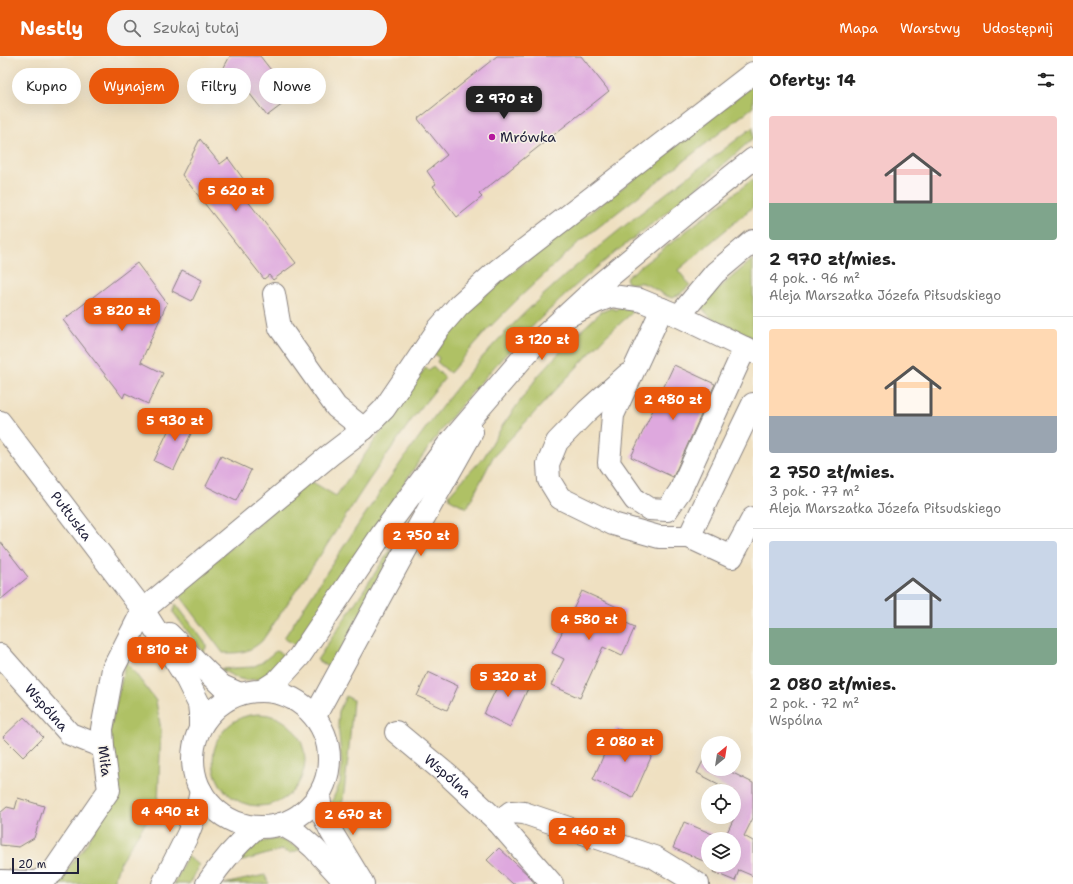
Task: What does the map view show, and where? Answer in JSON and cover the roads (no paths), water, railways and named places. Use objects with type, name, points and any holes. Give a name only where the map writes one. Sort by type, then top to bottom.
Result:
[{"type":"main road","points":[[144,610],[330,455],[364,429],[384,409],[439,328],[459,305],[481,284],[753,73]]},
{"type":"main road","points":[[262,690],[277,681],[299,657],[386,528],[447,446],[533,346],[598,286],[753,159]]},
{"type":"main road","points":[[562,319],[596,302],[612,296],[640,300],[671,312],[749,350],[680,491],[667,510],[649,509],[635,500],[609,463],[613,415],[634,369],[671,312],[753,242]]},
{"type":"main road","points":[[274,294],[280,328],[336,407],[364,429]]},
{"type":"main road","points":[[634,369],[587,411],[557,442],[548,464],[549,480],[560,498],[613,524],[659,537],[689,537],[732,557],[753,518]]},
{"type":"main road","points":[[314,716],[420,524],[501,383]]},
{"type":"main road","points":[[689,537],[753,404]]},
{"type":"main road","name":"Pułtuska","points":[[0,422],[144,610],[185,676],[199,704],[200,727]]},
{"type":"main road","name":"Pułtuska","points":[[144,610],[222,686],[240,694]]},
{"type":"main road","name":"Miła","points":[[0,881],[37,882],[52,872],[109,790],[102,729],[113,669],[144,610]]},
{"type":"main road","name":"Wspólna","points":[[0,655],[70,734],[103,747]]},
{"type":"main road","points":[[262,690],[277,692],[291,698],[304,706],[314,716],[321,726],[326,738],[329,749],[329,762],[328,774],[324,785],[318,796],[302,814],[281,824],[257,827],[234,822],[215,809],[207,801],[196,779],[193,766],[193,753],[195,739],[200,727],[217,706],[228,698],[248,692],[262,690]]},
{"type":"main road","name":"Wspólna","points":[[396,732],[450,776],[498,822],[552,884]]},
{"type":"main road","points":[[163,884],[188,834],[197,810],[201,791]]},
{"type":"main road","points":[[318,796],[321,811],[332,834],[363,884]]},
{"type":"main road","points":[[498,822],[511,812],[524,813],[654,857],[698,884]]},
{"type":"main road","points":[[281,824],[298,834],[314,848],[347,884]]},
{"type":"main road","points":[[207,884],[224,859],[242,839],[257,827]]},
{"type":"place","name":"Mrówka","points":[[492,137]]}]
